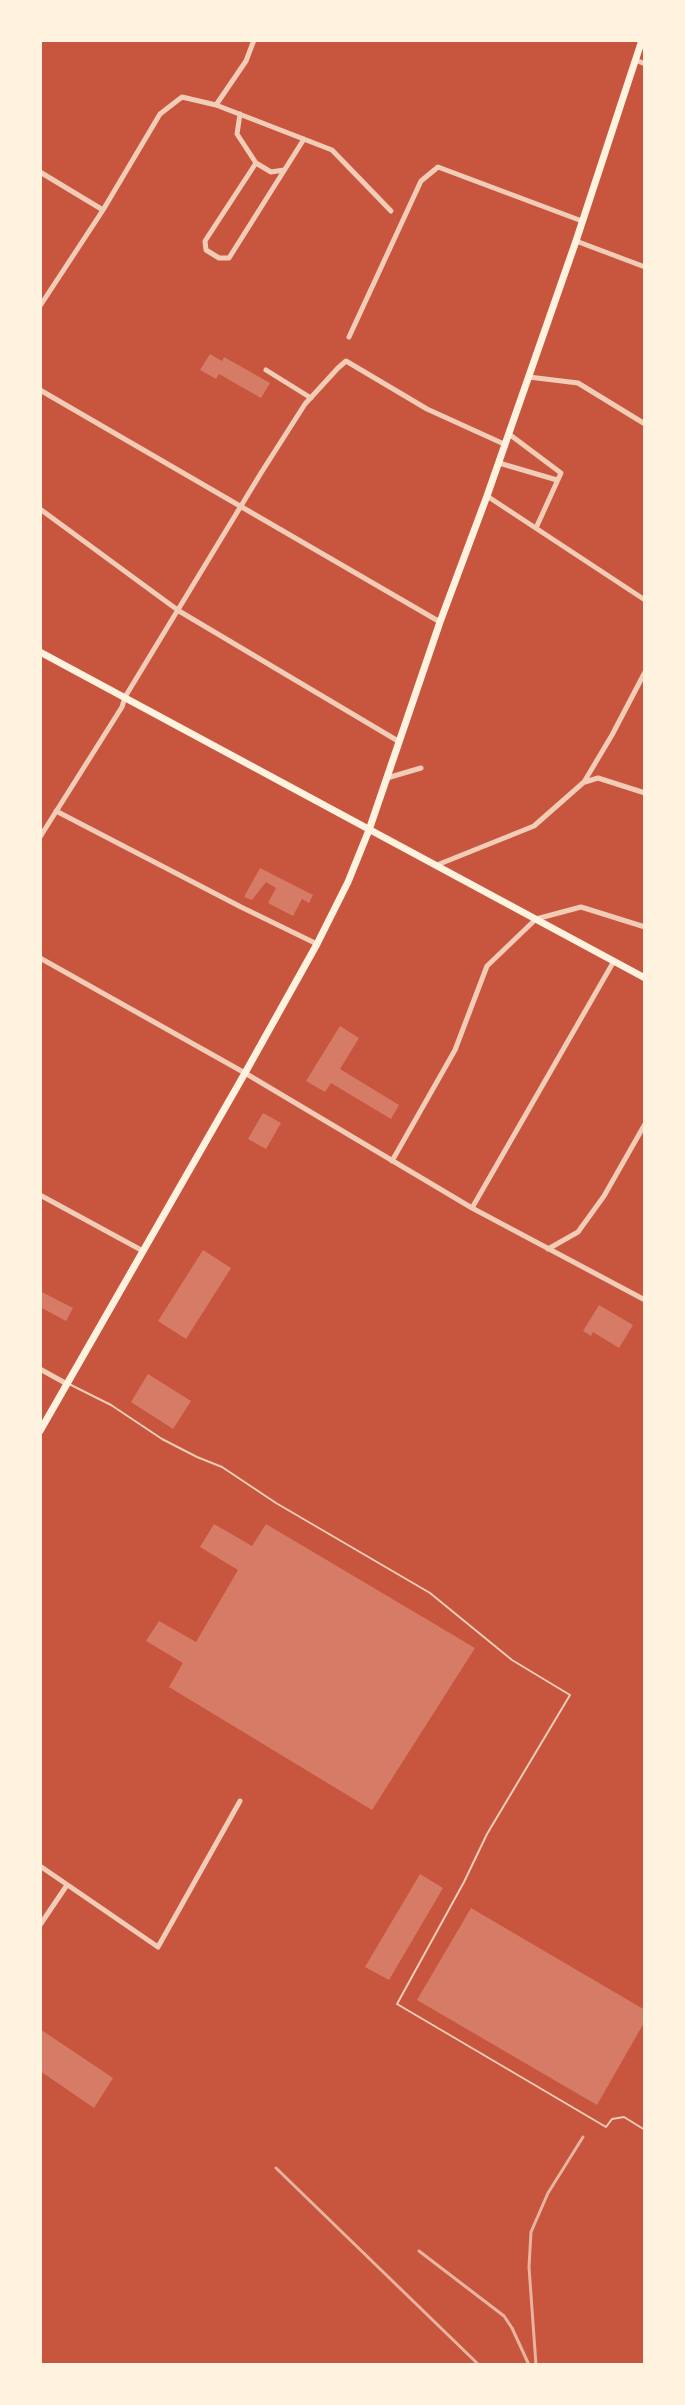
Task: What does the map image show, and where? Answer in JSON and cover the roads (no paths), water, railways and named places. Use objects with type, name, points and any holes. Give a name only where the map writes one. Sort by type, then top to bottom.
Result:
[{"type":"main road","points":[[40,1431],[245,1073],[348,882],[487,496],[642,40]]},
{"type":"main road","points":[[40,652],[645,978]]},
{"type":"street","points":[[216,105],[246,61],[254,40]]},
{"type":"street","points":[[636,60],[645,64]]},
{"type":"street","points":[[40,306],[103,210],[160,114],[182,97],[216,105],[332,150],[391,211]]},
{"type":"street","points":[[240,114],[237,134],[256,163],[271,172],[285,170]]},
{"type":"street","points":[[256,163],[205,241],[206,250],[219,258],[229,258],[304,139]]},
{"type":"street","points":[[349,337],[421,181],[438,167],[582,221]]},
{"type":"street","points":[[40,172],[103,210]]},
{"type":"street","points":[[576,241],[645,267]]},
{"type":"street","points":[[40,837],[122,707],[125,697],[261,473],[311,398],[346,361],[427,409],[504,444]]},
{"type":"street","points":[[266,370],[311,398]]},
{"type":"street","points":[[528,376],[578,383],[645,424]]},
{"type":"street","points":[[40,390],[440,622]]},
{"type":"street","points":[[508,433],[561,473],[536,529]]},
{"type":"street","points":[[498,463],[557,480]]},
{"type":"street","points":[[487,496],[645,600]]},
{"type":"street","points":[[40,509],[179,611],[398,741]]},
{"type":"street","points":[[436,866],[534,826],[584,782],[645,672]]},
{"type":"street","points":[[386,778],[421,768]]},
{"type":"street","points":[[584,782],[598,778],[645,793]]},
{"type":"street","points":[[56,811],[317,944]]},
{"type":"street","points":[[392,1161],[455,1050],[487,966],[536,919],[581,907],[645,927]]},
{"type":"street","points":[[40,958],[245,1073],[472,1208],[645,1300]]},
{"type":"street","points":[[472,1208],[614,961]]},
{"type":"street","points":[[548,1249],[578,1232],[604,1196],[645,1124]]},
{"type":"street","points":[[40,1195],[143,1251]]},
{"type":"street","points":[[40,1369],[67,1384]]},
{"type":"street","points":[[40,1866],[158,1947],[240,1801]]},
{"type":"street","points":[[40,1925],[67,1885]]},
{"type":"lane","points":[[67,1384],[111,1405],[184,1450],[222,1467],[276,1503],[430,1593],[512,1660],[570,1695],[487,1834],[397,2004],[606,2127],[612,2119],[624,2117],[645,2130]]},
{"type":"railway","points":[[536,2365],[529,2267],[531,2232],[548,2193],[583,2137]]},
{"type":"railway","points":[[276,2168],[479,2365]]},
{"type":"railway","points":[[419,2251],[504,2316],[529,2365]]}]
